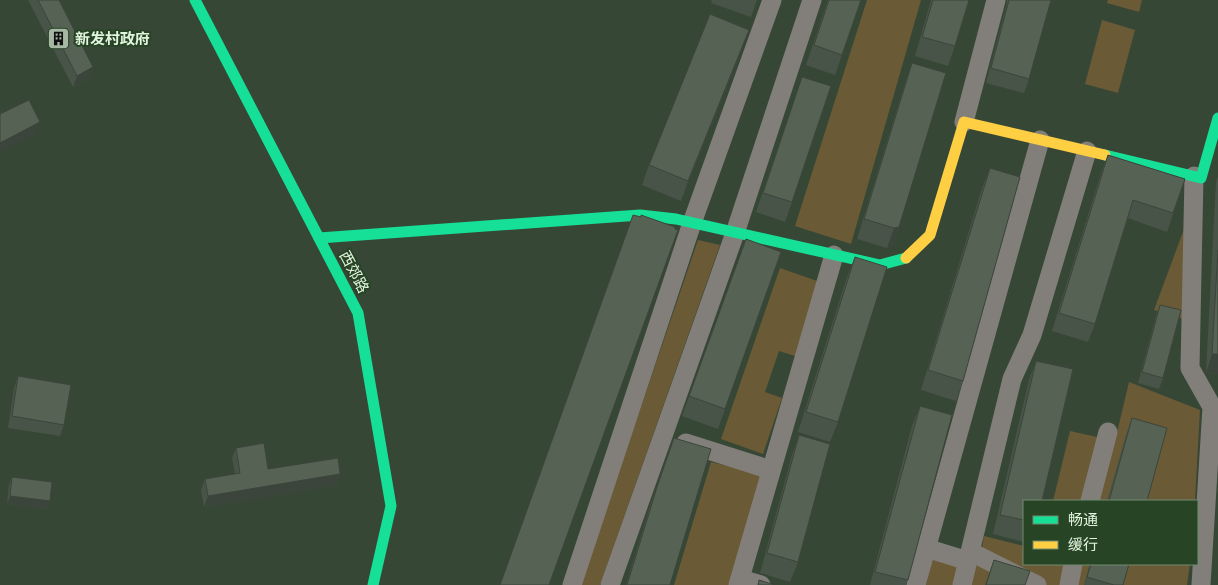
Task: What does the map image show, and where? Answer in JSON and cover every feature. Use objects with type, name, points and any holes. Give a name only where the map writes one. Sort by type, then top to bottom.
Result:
[{"type":"street","name":"西郊路","points":[[194,0],[358,313],[391,506],[373,585]]},
{"type":"street","points":[[572,585],[692,223],[772,0]]},
{"type":"street","points":[[610,585],[735,232],[812,0]]},
{"type":"street","points":[[319,238],[640,215],[676,219],[880,265],[908,258],[930,235],[964,122],[996,0]]},
{"type":"street","points":[[964,122],[1201,178],[1218,118]]},
{"type":"street","points":[[916,585],[1040,140]]},
{"type":"street","points":[[962,585],[1012,379],[1032,334],[1087,151]]},
{"type":"street","points":[[1194,176],[1190,368],[1212,406],[1202,585]]},
{"type":"street","points":[[761,585],[739,582],[834,255]]},
{"type":"street","points":[[1090,500],[1108,432]]},
{"type":"street","points":[[663,435],[772,470]]},
{"type":"street","points":[[926,548],[970,557],[1037,585]]},
{"type":"street","points":[[1069,585],[1073,565]]},
{"type":"shaded area","points":[[867,0],[921,0],[851,244],[795,226]]},
{"type":"shaded area","points":[[1108,0],[1142,0],[1139,12],[1107,3]]},
{"type":"shaded area","points":[[1102,20],[1135,30],[1118,93],[1085,84]]},
{"type":"shaded area","points":[[1187,221],[1183,319],[1154,310]]},
{"type":"shaded area","points":[[698,240],[720,245],[600,585],[580,585]]},
{"type":"shaded area","points":[[780,268],[820,282],[795,356],[779,351],[765,392],[782,398],[763,454],[721,439]]},
{"type":"shaded area","points":[[1129,382],[1200,410],[1195,500],[1053,500],[1070,431],[1115,441]]},
{"type":"shaded area","points":[[711,462],[762,474],[729,585],[674,585]]},
{"type":"shaded area","points":[[984,536],[1023,546],[1023,565],[1090,565],[1084,585],[926,585],[932,558],[979,566]]},
{"type":"shaded area","points":[[1127,565],[1190,565],[1187,585],[1122,585]]},
{"type":"building","points":[[38,0],[59,0],[93,67],[77,76]]},
{"type":"building","points":[[829,0],[861,0],[842,55],[814,45]]},
{"type":"building","points":[[933,0],[969,0],[955,46],[922,37]]},
{"type":"building","points":[[1009,0],[1051,0],[1029,79],[991,68]]},
{"type":"building","points":[[710,14],[749,30],[688,181],[649,165]]},
{"type":"building","points":[[912,63],[946,73],[899,227],[894,228],[864,219]]},
{"type":"building","points":[[802,77],[831,86],[792,202],[763,193]]},
{"type":"building","points":[[29,100],[40,122],[0,143],[0,114]]},
{"type":"building","points":[[1108,155],[1185,179],[1173,213],[1133,200],[1095,324],[1059,313]]},
{"type":"building","points":[[990,168],[1020,177],[963,381],[928,370]]},
{"type":"building","points":[[633,215],[641,217],[641,215],[675,227],[678,230],[549,585],[500,585]]},
{"type":"building","points":[[746,239],[781,252],[725,409],[689,396]]},
{"type":"building","points":[[1218,250],[1218,354],[1212,354]]},
{"type":"building","points":[[855,257],[887,267],[838,422],[806,412]]},
{"type":"building","points":[[1160,305],[1181,310],[1163,378],[1142,372]]},
{"type":"building","points":[[1036,361],[1073,369],[1042,500],[1023,500],[1023,520],[1000,515]]},
{"type":"building","points":[[18,376],[71,385],[64,425],[12,416]]},
{"type":"building","points":[[920,406],[952,415],[908,580],[875,572]]},
{"type":"building","points":[[1132,418],[1167,428],[1147,500],[1109,500]]},
{"type":"building","points":[[799,435],[830,444],[798,562],[767,553]]},
{"type":"building","points":[[674,438],[711,449],[670,585],[627,585],[658,484]]},
{"type":"building","points":[[264,443],[268,469],[338,458],[340,474],[208,496],[205,479],[240,473],[236,448]]},
{"type":"building","points":[[12,477],[52,482],[50,501],[10,496]]},
{"type":"building","points":[[994,560],[1030,571],[1025,585],[986,585]]},
{"type":"building","points":[[1091,565],[1129,565],[1123,585],[1114,585],[1087,577]]},
{"type":"building","points":[[759,580],[775,585],[758,585]]},
{"type":"traffic: fast","points":[[195,0],[358,313],[391,506],[373,585]]},
{"type":"traffic: fast","points":[[1105,155],[1201,178],[1218,118]]},
{"type":"traffic: fast","points":[[319,238],[640,215],[676,219],[880,265],[906,258]]},
{"type":"traffic: slow","points":[[906,258],[930,235],[964,122],[1105,155]]},
{"type":"place","name":"新发村政府","points":[[59,39]]}]
